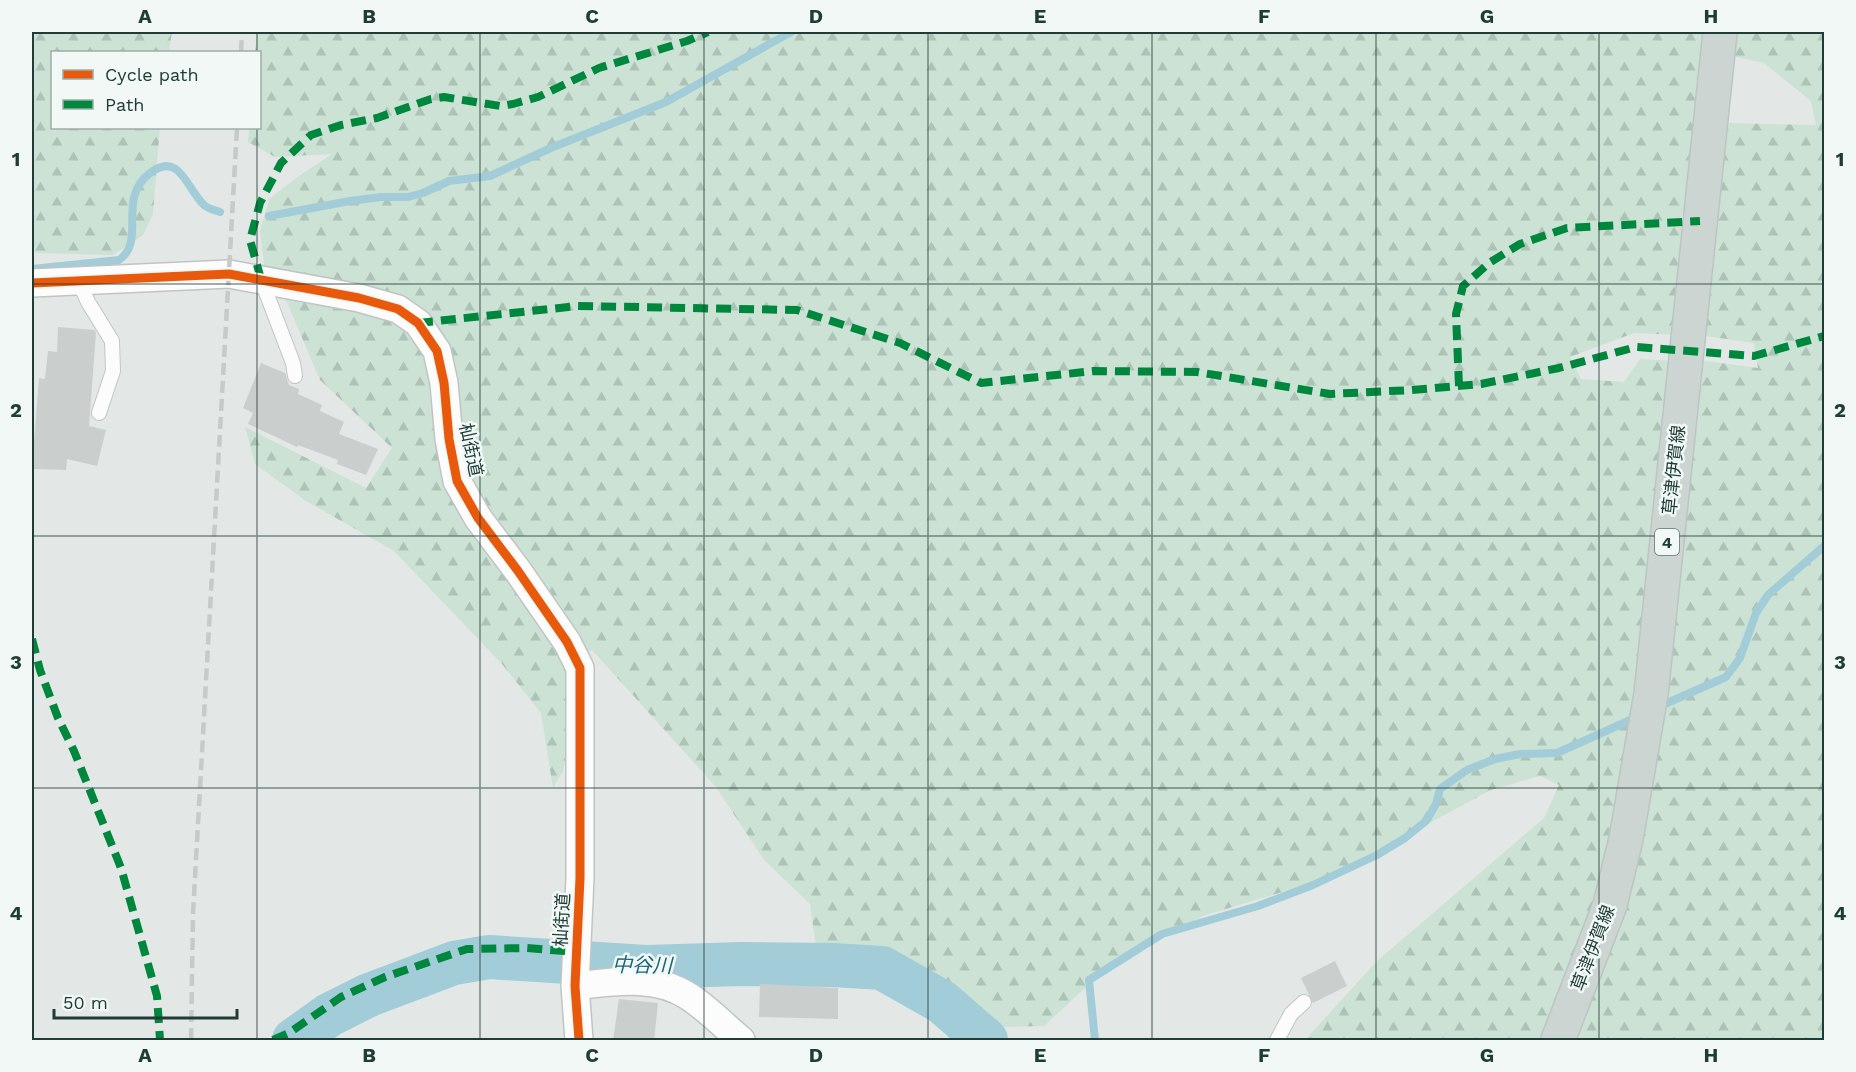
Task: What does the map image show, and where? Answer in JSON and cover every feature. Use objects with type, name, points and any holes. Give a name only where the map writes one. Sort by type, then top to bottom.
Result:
[{"type":"main road","name":"草津伊賀線","points":[[1558,1041],[1610,906],[1626,840],[1651,694],[1720,32]]},
{"type":"street","name":"杣街道","points":[[32,283],[229,273],[359,298],[398,309],[418,323],[437,351],[444,383],[449,439],[457,481],[478,518],[567,642],[580,668],[580,878],[576,975],[579,1041]]},
{"type":"street","points":[[576,975],[609,983],[654,982],[687,995],[741,1041]]},
{"type":"lane","points":[[261,279],[293,363],[295,376]]},
{"type":"lane","points":[[78,280],[88,302],[112,341],[113,371],[99,413]]},
{"type":"lane","points":[[1277,1041],[1292,1014],[1304,1002]]},
{"type":"green space","points":[[32,32],[172,32],[169,51],[51,51],[51,129],[160,129],[153,214],[143,235],[113,255],[35,253],[32,226]]},
{"type":"green space","points":[[257,32],[1714,32],[1711,189],[1682,214],[1686,281],[1678,335],[1634,333],[1570,357],[1581,379],[1624,382],[1640,359],[1677,361],[1632,876],[1650,797],[1672,655],[1668,604],[1680,571],[1699,360],[1758,368],[1754,343],[1706,336],[1719,190],[1729,123],[1816,125],[1811,101],[1764,63],[1732,56],[1736,32],[1824,32],[1824,1040],[1305,1040],[1377,961],[1544,818],[1559,785],[1540,776],[1491,790],[1325,879],[1203,916],[1112,963],[1044,1026],[1004,1027],[907,991],[857,986],[818,962],[810,904],[764,860],[716,787],[592,650],[570,659],[572,734],[563,771],[553,788],[541,713],[502,664],[394,551],[306,501],[255,464],[245,427],[366,488],[392,448],[320,380],[286,300],[265,273],[260,231],[269,199],[332,154],[275,157],[248,142],[249,129],[261,129],[261,51],[255,51]]},
{"type":"building","points":[[58,327],[95,330],[96,333],[89,426],[106,430],[97,466],[67,459],[66,470],[32,469],[39,378],[45,379],[48,351],[57,352]]},
{"type":"building","points":[[261,363],[285,373],[289,385],[299,389],[298,394],[322,405],[320,411],[344,422],[339,434],[378,449],[366,475],[337,464],[338,460],[298,445],[297,447],[248,424],[253,413],[243,408]]},
{"type":"building","points":[[1335,961],[1347,986],[1313,1003],[1301,978]]},
{"type":"building","points":[[760,984],[838,988],[838,1019],[759,1017]]},
{"type":"building","points":[[619,999],[658,1003],[654,1041],[613,1041]]},
{"type":"waterway","points":[[269,216],[350,201],[381,197],[408,197],[449,181],[490,176],[553,147],[666,102],[791,32]]},
{"type":"waterway","points":[[32,269],[119,260],[127,252],[131,242],[133,207],[140,183],[160,167],[169,166],[176,169],[204,205],[220,212]]},
{"type":"waterway","points":[[1658,707],[1726,677],[1740,658],[1756,613],[1768,595],[1824,546]]},
{"type":"waterway","points":[[1095,1040],[1089,980],[1162,934],[1258,906],[1313,885],[1377,855],[1405,838],[1426,821],[1436,804],[1440,789],[1467,770],[1495,759],[1520,754],[1557,753],[1637,717]]},
{"type":"waterway","name":"中谷川","points":[[294,1040],[329,1015],[369,995],[454,963],[489,957],[646,967],[742,964],[882,968],[942,1002],[986,1040]]},
{"type":"railway","points":[[241,51],[242,32]]},
{"type":"railway","points":[[191,1040],[193,913],[237,129]]},
{"type":"marked path","points":[[261,279],[250,240],[260,203],[281,163],[311,135],[444,97],[500,106],[513,104],[538,97],[599,68],[687,41],[708,32]]},
{"type":"marked path","points":[[1459,386],[1456,314],[1463,286],[1489,263],[1520,244],[1567,228],[1700,221]]},
{"type":"marked path","points":[[418,323],[578,306],[797,310],[900,343],[981,383],[1094,371],[1197,372],[1330,394],[1481,384],[1559,368],[1636,347],[1754,356],[1824,336]]},
{"type":"marked path","points":[[32,639],[40,670],[58,718],[74,751],[121,868],[157,996],[160,1040]]},
{"type":"marked path","points":[[273,1040],[289,1033],[341,997],[385,977],[467,949],[527,948],[576,952]]},
{"type":"cycle path","points":[[32,283],[229,274],[359,298],[398,309],[418,323],[437,351],[444,383],[449,439],[457,481],[478,518],[567,642],[580,668],[580,878],[575,986],[579,1040]]}]
